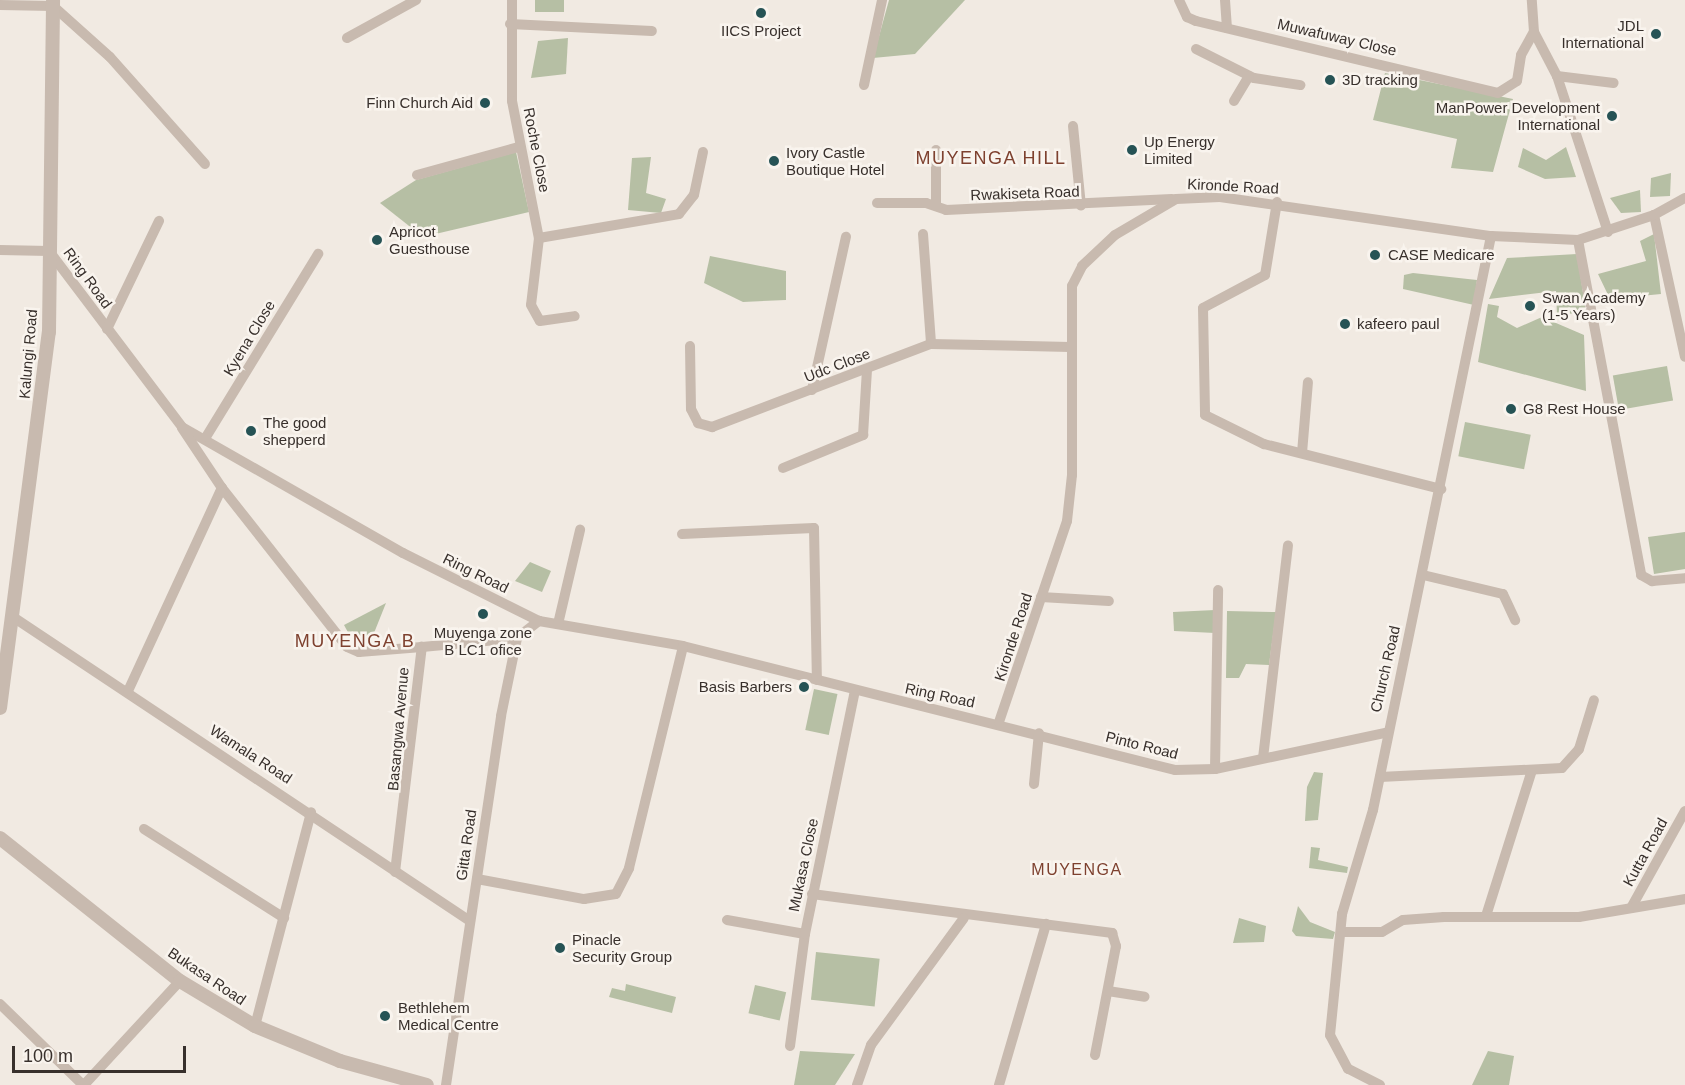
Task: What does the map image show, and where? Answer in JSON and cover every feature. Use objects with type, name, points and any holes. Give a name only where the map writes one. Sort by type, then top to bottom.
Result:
[{"type":"street","points":[[347,38],[416,0]]},
{"type":"street","name":"Roche Close","points":[[512,0],[510,24],[519,147],[539,238],[531,305],[540,321],[575,316]]},
{"type":"street","points":[[864,85],[882,0]]},
{"type":"street","name":"Muwafuway Close","points":[[1179,0],[1186,17],[1498,93],[1517,81],[1521,55],[1534,32]]},
{"type":"street","points":[[1225,0],[1227,28]]},
{"type":"street","points":[[1532,0],[1534,32],[1557,76],[1608,232]]},
{"type":"street","points":[[0,5],[53,3],[116,62],[205,164]]},
{"type":"street","name":"Kalungi Road","points":[[0,708],[46,361],[53,3]]},
{"type":"street","points":[[510,24],[652,31]]},
{"type":"street","points":[[1196,49],[1249,76],[1300,86]]},
{"type":"street","points":[[1234,101],[1249,76]]},
{"type":"street","points":[[1557,76],[1614,83]]},
{"type":"street","points":[[1073,126],[1081,206]]},
{"type":"street","points":[[417,175],[519,147]]},
{"type":"street","points":[[936,150],[936,206]]},
{"type":"street","points":[[539,238],[680,214],[694,195],[703,153]]},
{"type":"street","name":"Kironde Road","points":[[999,722],[1041,597],[1070,498],[1068,307],[1082,267],[1115,235],[1176,198],[1277,202],[1491,236],[1578,240],[1654,215],[1685,198]]},
{"type":"street","name":"Rwakiseta Road","points":[[877,202],[936,206],[1081,206],[1176,198]]},
{"type":"street","points":[[1277,202],[1265,275],[1203,308],[1204,410],[1212,423],[1302,453],[1441,489]]},
{"type":"street","points":[[1654,215],[1685,357]]},
{"type":"street","points":[[107,329],[159,221]]},
{"type":"street","points":[[923,234],[931,344]]},
{"type":"street","name":"Church Road","points":[[1380,1085],[1348,1069],[1330,1035],[1345,897],[1380,777],[1385,733],[1423,575],[1491,236]]},
{"type":"street","points":[[812,390],[846,237]]},
{"type":"street","points":[[1578,240],[1641,575],[1652,581],[1685,579]]},
{"type":"street","points":[[0,250],[49,251]]},
{"type":"street","name":"Ring Road","points":[[49,251],[182,427],[206,437],[404,553],[539,621],[682,646],[855,691],[999,722]]},
{"type":"street","name":"Kyena Close","points":[[206,437],[318,254]]},
{"type":"street","name":"Udc Close","points":[[690,346],[691,409],[704,426],[726,424],[931,344],[1070,347]]},
{"type":"street","points":[[783,468],[862,435],[867,370]]},
{"type":"street","points":[[1302,453],[1308,382]]},
{"type":"street","points":[[182,427],[222,488],[347,647],[359,652],[517,638],[539,621]]},
{"type":"street","points":[[128,690],[222,488]]},
{"type":"street","points":[[682,534],[814,528],[817,680]]},
{"type":"street","points":[[558,624],[580,530]]},
{"type":"street","points":[[1263,758],[1288,545]]},
{"type":"street","points":[[1423,575],[1503,594],[1515,620]]},
{"type":"street","points":[[1215,769],[1218,590]]},
{"type":"street","points":[[1041,597],[1109,601]]},
{"type":"street","name":"Wamala Road","points":[[13,617],[312,812],[395,872],[470,921]]},
{"type":"street","name":"Gitta Road","points":[[446,1085],[470,921],[517,638]]},
{"type":"street","name":"Basangwa Avenue","points":[[395,872],[422,646]]},
{"type":"street","points":[[477,879],[584,899],[616,894],[629,868],[682,646]]},
{"type":"street","name":"Mukasa Close","points":[[790,1046],[804,934],[855,691]]},
{"type":"street","points":[[1380,777],[1551,772],[1572,761],[1594,700]]},
{"type":"street","name":"Pinto Road","points":[[999,722],[1175,770],[1215,769],[1385,733]]},
{"type":"street","points":[[1034,784],[1039,733]]},
{"type":"street","points":[[1486,916],[1531,772]]},
{"type":"street","name":"Kutta Road","points":[[1631,908],[1685,811]]},
{"type":"street","points":[[255,1026],[312,812]]},
{"type":"street","points":[[144,829],[284,918]]},
{"type":"street","name":"Bukasa Road","points":[[0,838],[180,981],[255,1026],[340,1061],[427,1085]]},
{"type":"street","points":[[812,894],[964,918],[1046,924],[1112,933],[1116,946],[1095,1055]]},
{"type":"street","points":[[1341,932],[1382,932],[1403,920],[1486,916],[1579,917],[1685,899]]},
{"type":"street","points":[[857,1085],[871,1045],[964,918]]},
{"type":"street","points":[[728,920],[804,934]]},
{"type":"street","points":[[999,1085],[1046,924]]},
{"type":"street","points":[[0,1004],[83,1085],[180,981]]},
{"type":"street","points":[[1108,991],[1145,997]]},
{"type":"green space","points":[[535,0],[564,0],[564,12],[535,12]]},
{"type":"green space","points":[[889,0],[965,0],[915,54],[873,58]]},
{"type":"green space","points":[[568,38],[566,74],[531,78],[538,41]]},
{"type":"green space","points":[[1385,73],[1513,99],[1493,172],[1451,168],[1457,139],[1373,120]]},
{"type":"green space","points":[[1566,147],[1576,177],[1545,179],[1518,167],[1523,148],[1546,160]]},
{"type":"green space","points":[[516,152],[529,212],[431,235],[418,233],[380,203],[416,180]]},
{"type":"green space","points":[[651,157],[646,193],[666,199],[661,213],[628,210],[632,158]]},
{"type":"green space","points":[[1671,173],[1670,196],[1650,197],[1651,178]]},
{"type":"green space","points":[[1640,190],[1641,212],[1621,213],[1610,198]]},
{"type":"green space","points":[[1654,234],[1661,294],[1610,299],[1598,274],[1646,261],[1640,241]]},
{"type":"green space","points":[[1577,254],[1586,312],[1557,315],[1556,291],[1489,299],[1507,258]]},
{"type":"green space","points":[[710,256],[786,271],[786,300],[743,302],[704,283]]},
{"type":"green space","points":[[1413,273],[1477,280],[1474,305],[1403,289],[1404,275]]},
{"type":"green space","points":[[1488,304],[1499,306],[1497,317],[1517,328],[1542,317],[1584,335],[1586,391],[1478,362]]},
{"type":"green space","points":[[1667,366],[1673,400],[1619,410],[1613,376]]},
{"type":"green space","points":[[1465,422],[1531,435],[1524,469],[1458,456]]},
{"type":"green space","points":[[1685,532],[1685,569],[1654,574],[1648,537]]},
{"type":"green space","points":[[530,562],[551,571],[542,592],[515,581]]},
{"type":"green space","points":[[386,603],[374,633],[358,639],[350,636],[344,625]]},
{"type":"green space","points":[[1215,610],[1215,633],[1174,631],[1173,612]]},
{"type":"green space","points":[[1227,611],[1276,612],[1269,665],[1246,664],[1239,678],[1226,678]]},
{"type":"green space","points":[[814,689],[837,694],[829,735],[805,730]]},
{"type":"green space","points":[[1314,772],[1323,773],[1318,820],[1305,821],[1307,787]]},
{"type":"green space","points":[[1311,847],[1320,848],[1318,860],[1348,867],[1347,873],[1309,868]]},
{"type":"green space","points":[[1298,906],[1310,922],[1335,932],[1333,939],[1296,936],[1292,931]]},
{"type":"green space","points":[[1239,918],[1266,926],[1264,942],[1233,943]]},
{"type":"green space","points":[[816,952],[880,959],[875,1006],[811,1000]]},
{"type":"green space","points":[[626,984],[676,997],[672,1013],[609,997],[612,988],[625,991]]},
{"type":"green space","points":[[755,985],[786,992],[780,1020],[748,1013]]},
{"type":"green space","points":[[800,1051],[855,1054],[835,1085],[794,1085]]},
{"type":"green space","points":[[1488,1051],[1514,1056],[1509,1085],[1472,1085]]},
{"type":"place","name":"IICS Project","points":[[761,13]]},
{"type":"place","name":"JDL International","points":[[1656,34]]},
{"type":"place","name":"3D tracking","points":[[1330,80]]},
{"type":"place","name":"Finn Church Aid","points":[[485,103]]},
{"type":"place","name":"ManPower Development International","points":[[1612,116]]},
{"type":"place","name":"Up Energy Limited","points":[[1132,150]]},
{"type":"place","name":"Ivory Castle Boutique Hotel","points":[[774,161]]},
{"type":"place","name":"Apricot Guesthouse","points":[[377,240]]},
{"type":"place","name":"CASE Medicare","points":[[1375,255]]},
{"type":"place","name":"Swan Academy (1-5 Years)","points":[[1530,306]]},
{"type":"place","name":"kafeero paul","points":[[1345,324]]},
{"type":"place","name":"G8 Rest House","points":[[1511,409]]},
{"type":"place","name":"The good shepperd","points":[[251,431]]},
{"type":"place","name":"Muyenga zone B LC1 ofice","points":[[483,614]]},
{"type":"place","name":"Basis Barbers","points":[[804,687]]},
{"type":"place","name":"Pinacle Security Group","points":[[560,948]]},
{"type":"place","name":"Bethlehem Medical Centre","points":[[385,1016]]},
{"type":"district","name":"MUYENGA HILL","points":[[991,158]]},
{"type":"district","name":"MUYENGA B","points":[[355,641]]},
{"type":"district","name":"MUYENGA","points":[[1077,870]]}]
